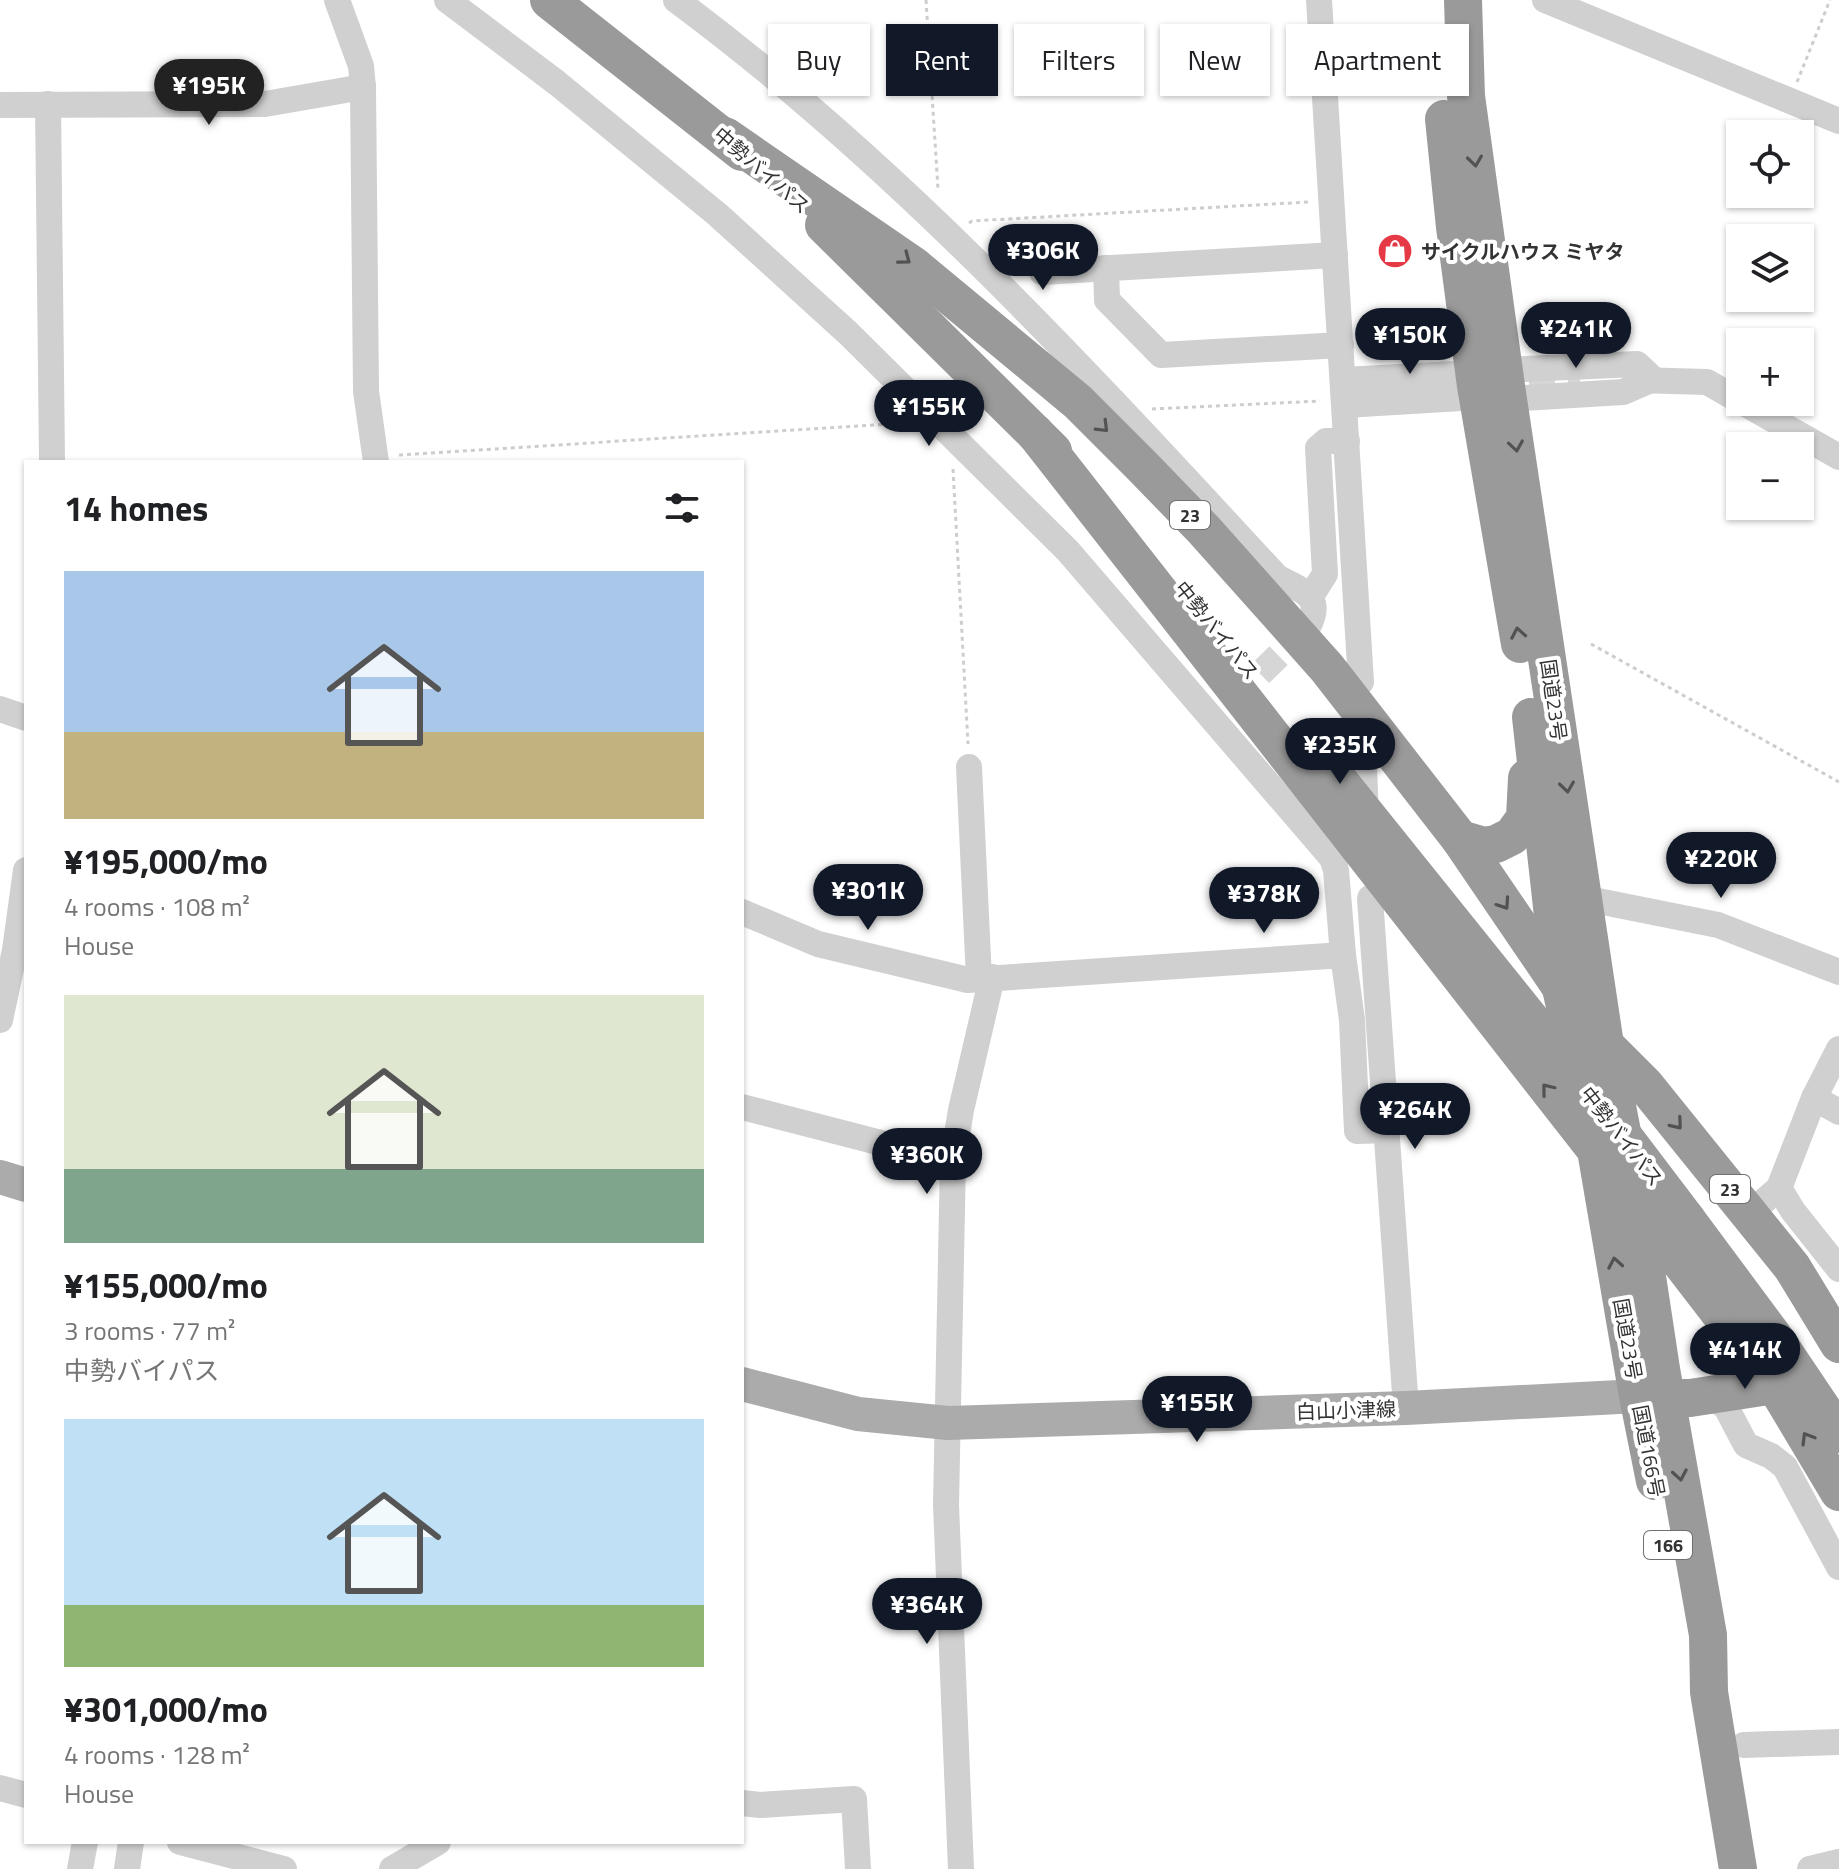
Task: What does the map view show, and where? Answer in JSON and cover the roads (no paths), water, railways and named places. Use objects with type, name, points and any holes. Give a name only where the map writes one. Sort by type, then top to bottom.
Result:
[{"type":"highway","name":"中勢バイパス","points":[[549,0],[725,136],[838,237],[1162,562],[1595,1100],[1776,1340],[1839,1434]]},
{"type":"highway","name":"国道23号","points":[[1438,0],[1446,140],[1583,898],[1605,1045],[1636,1204],[1652,1397]]},
{"type":"highway","name":"国道23号","points":[[1463,0],[1466,96],[1491,385],[1561,988],[1652,1397]]},
{"type":"highway","name":"23","points":[[725,136],[898,254],[1078,402],[1204,530],[1327,668],[1460,839],[1561,988],[1605,1045],[1645,1085],[1792,1267],[1839,1344]]},
{"type":"highway","name":"23","points":[[1035,433],[1596,1150],[1768,1386],[1839,1492]]},
{"type":"highway","points":[[1460,839],[1484,846],[1496,844],[1512,836],[1525,818],[1528,687]]},
{"type":"highway","name":"23","points":[[1589,936],[1619,1041],[1645,1085]]},
{"type":"highway","points":[[1652,1397],[1708,1395],[1768,1386]]},
{"type":"highway","name":"国道166号","points":[[1652,1397],[1708,1635],[1709,1692],[1738,1869]]},
{"type":"main road","points":[[0,1177],[24,1184]]},
{"type":"main road","name":"白山小津線","points":[[744,1385],[858,1414],[948,1423],[1652,1397]]},
{"type":"street","points":[[337,0],[361,66],[363,87],[366,391],[375,459]]},
{"type":"street","points":[[447,0],[557,83],[718,215],[848,333],[1224,710],[1332,858],[1336,870],[1352,1020],[1357,1131],[1388,1130]]},
{"type":"street","points":[[676,0],[811,107],[948,232],[1089,374],[1277,577],[1311,596],[1315,606],[1308,627]]},
{"type":"street","points":[[1319,0],[1361,682]]},
{"type":"street","points":[[1545,0],[1839,121]]},
{"type":"street","points":[[0,105],[265,104],[363,87]]},
{"type":"street","points":[[48,104],[52,460]]},
{"type":"street","points":[[1042,272],[1335,255]]},
{"type":"street","points":[[1106,268],[1107,300],[1161,355],[1341,345]]},
{"type":"street","points":[[1344,393],[1491,385],[1637,364],[1653,379]]},
{"type":"street","points":[[1580,380],[1707,382],[1726,393]]},
{"type":"street","points":[[1344,393],[1415,389]]},
{"type":"street","points":[[1767,416],[1839,457]]},
{"type":"street","points":[[1311,596],[1325,574],[1318,448],[1326,441],[1347,441]]},
{"type":"street","points":[[0,709],[24,717]]},
{"type":"street","points":[[1363,743],[1366,827]]},
{"type":"street","points":[[961,1869],[946,1505],[953,1159],[985,978],[969,767]]},
{"type":"street","points":[[0,1020],[21,936],[24,896]]},
{"type":"street","points":[[1370,898],[1406,1408]]},
{"type":"street","points":[[1583,898],[1718,925],[1839,972]]},
{"type":"street","points":[[744,913],[818,944],[968,980],[1343,955]]},
{"type":"street","points":[[1750,1213],[1779,1188],[1814,1098],[1839,1049]]},
{"type":"street","points":[[1814,1098],[1839,1112]]},
{"type":"street","points":[[744,1108],[953,1159]]},
{"type":"street","points":[[1779,1188],[1793,1211],[1839,1269]]},
{"type":"street","points":[[1736,1429],[1743,1409],[1768,1386]]},
{"type":"street","points":[[1708,1395],[1722,1403],[1746,1445],[1771,1456],[1785,1467],[1839,1567]]},
{"type":"street","points":[[1744,1745],[1839,1742]]},
{"type":"street","points":[[0,1788],[24,1794]]},
{"type":"street","points":[[744,1803],[854,1799],[858,1869]]},
{"type":"street","points":[[80,1869],[85,1844]]},
{"type":"street","points":[[127,1869],[131,1844]]},
{"type":"street","points":[[188,1844],[284,1869]]},
{"type":"street","points":[[392,1869],[435,1844]]},
{"type":"street","points":[[1810,1869],[1839,1862]]},
{"type":"tunnel","points":[[1490,385],[1580,380]]},
{"type":"tunnel","points":[[1232,701],[1308,627]]},
{"type":"place","name":"サイクルハウス ミヤタ","points":[[1395,251]]}]
